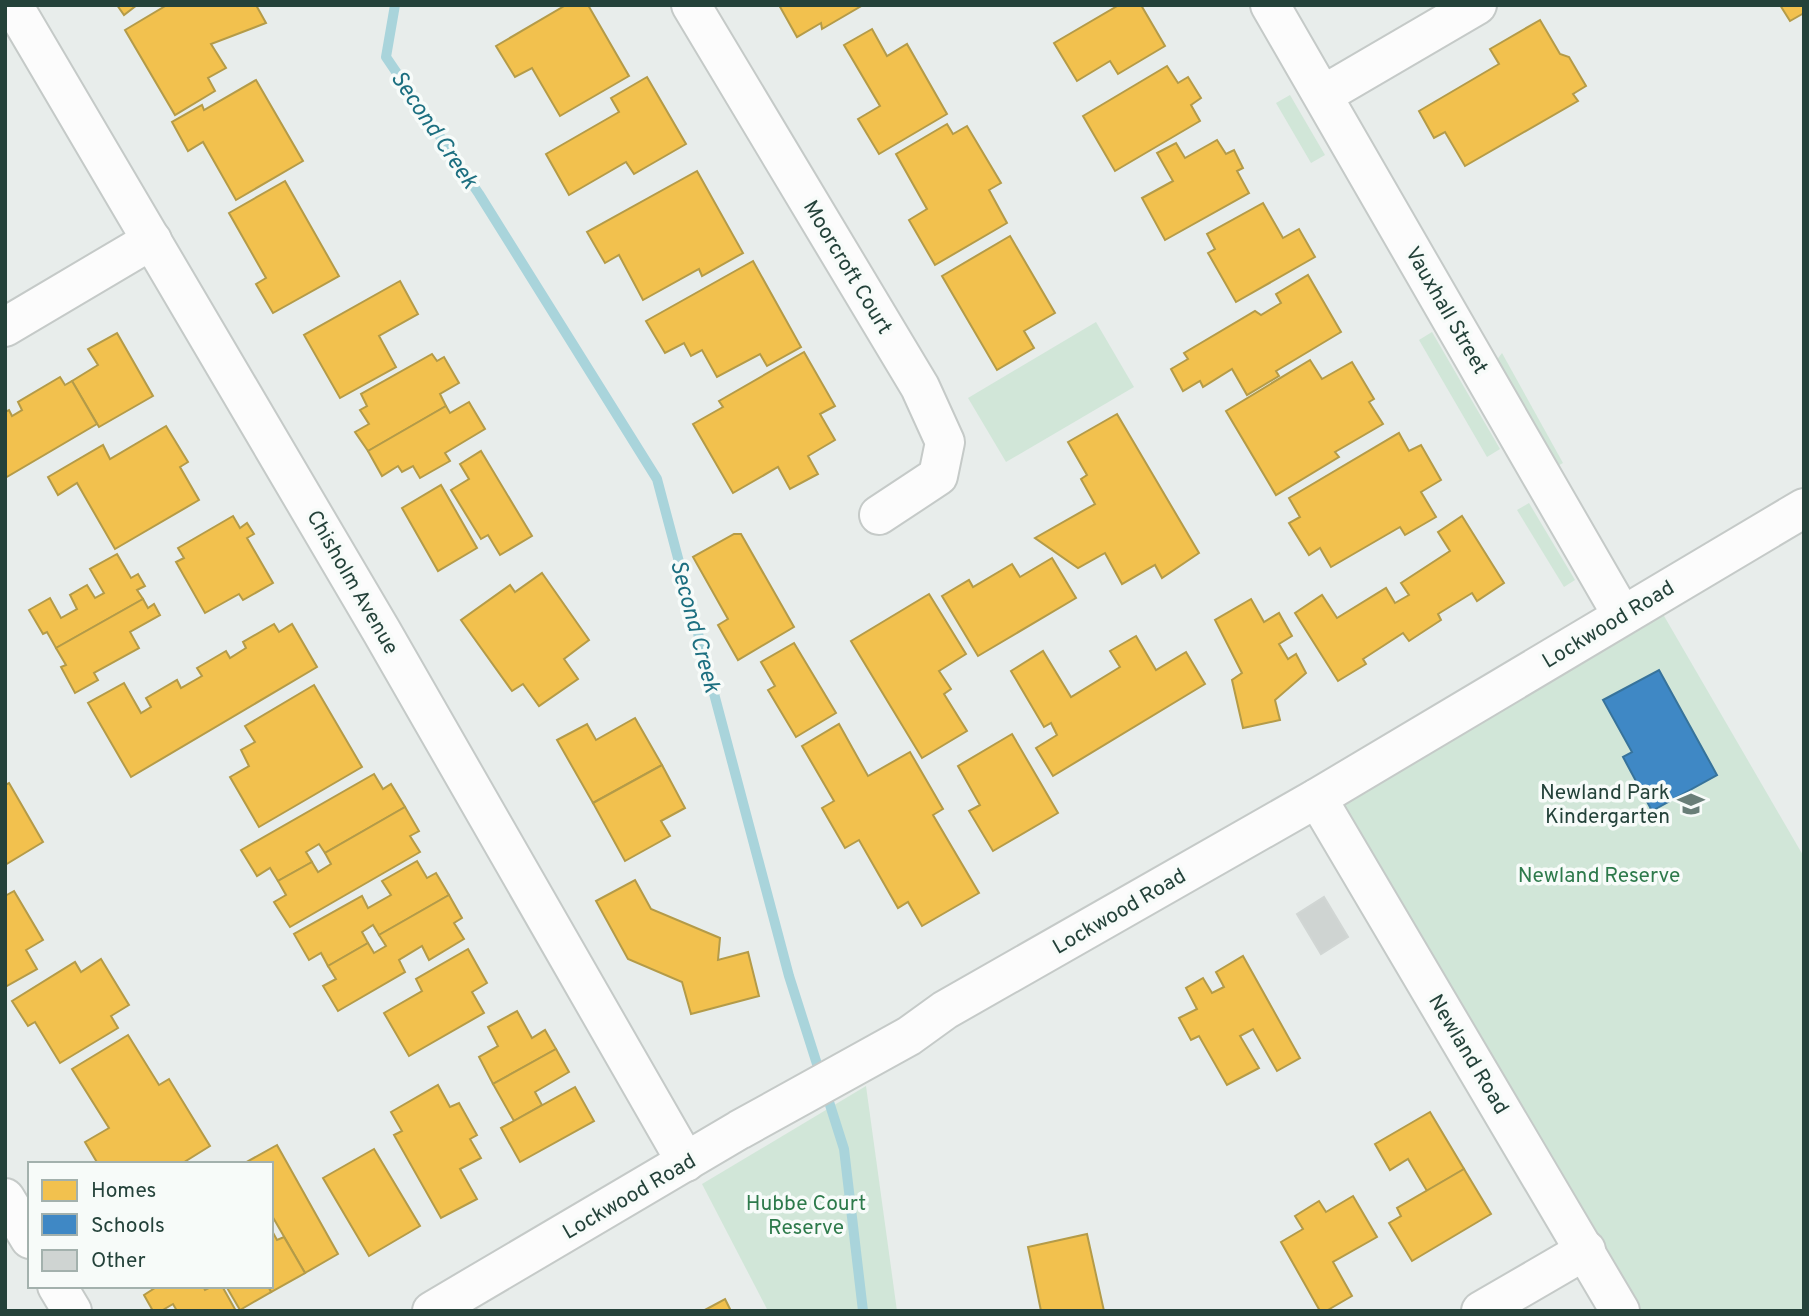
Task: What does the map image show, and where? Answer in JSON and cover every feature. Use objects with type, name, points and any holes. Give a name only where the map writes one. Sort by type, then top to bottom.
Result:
[{"type":"street","name":"Chisholm Avenue","points":[[12,5],[382,632],[686,1162]]},
{"type":"street","name":"Moorcroft Court","points":[[691,5],[920,387],[945,442],[938,476],[879,515]]},
{"type":"street","name":"Vauxhall Street","points":[[1270,5],[1622,615]]},
{"type":"street","points":[[1323,95],[1477,5]]},
{"type":"street","points":[[5,327],[152,240]]},
{"type":"street","name":"Lockwood Road","points":[[432,1311],[802,1095],[909,1036],[945,1010],[1317,798],[1804,508]]},
{"type":"street","name":"Newland Road","points":[[1317,798],[1620,1311]]},
{"type":"street","points":[[5,1198],[28,1237]]},
{"type":"street","points":[[1481,1311],[1586,1250]]},
{"type":"street","points":[[59,1288],[72,1311]]},
{"type":"green space","points":[[1290,95],[1325,155],[1311,163],[1276,103]]},
{"type":"green space","points":[[1096,322],[1134,387],[1006,462],[968,398]]},
{"type":"green space","points":[[1432,332],[1500,449],[1487,457],[1419,340]]},
{"type":"green space","points":[[1502,353],[1563,463],[1552,469],[1493,365]]},
{"type":"green space","points":[[1529,503],[1575,580],[1564,587],[1517,510]]},
{"type":"green space","name":"Newland Reserve","points":[[1660,609],[1804,857],[1804,1311],[1640,1311],[1339,800]]},
{"type":"green space","name":"Hubbe Court Reserve","points":[[866,1086],[897,1311],[768,1311],[702,1184]]},
{"type":"building: Homes","points":[[117,5],[137,5],[124,15]]},
{"type":"building: Homes","points":[[167,5],[256,5],[266,23],[211,44],[226,68],[208,78],[215,91],[175,115],[125,30]]},
{"type":"building: Homes","points":[[566,5],[588,5],[629,76],[560,116],[532,68],[515,77],[496,46]]},
{"type":"building: Homes","points":[[779,5],[863,5],[822,29],[821,23],[797,37]]},
{"type":"building: Homes","points":[[1119,5],[1141,5],[1165,46],[1118,74],[1110,61],[1077,81],[1054,43]]},
{"type":"building: Homes","points":[[1780,5],[1804,5],[1804,13],[1790,21]]},
{"type":"building: Homes","points":[[1540,20],[1560,54],[1569,57],[1586,86],[1573,94],[1578,101],[1465,166],[1445,132],[1434,138],[1419,111],[1499,64],[1490,49]]},
{"type":"building: Homes","points":[[872,29],[887,56],[907,44],[947,114],[879,154],[858,119],[880,106],[844,45]]},
{"type":"building: Homes","points":[[1167,66],[1178,83],[1188,77],[1201,98],[1191,105],[1200,121],[1115,171],[1083,116]]},
{"type":"building: Homes","points":[[647,77],[686,144],[634,174],[626,162],[569,195],[546,154],[619,112],[611,98]]},
{"type":"building: Homes","points":[[256,80],[303,161],[236,200],[203,142],[188,151],[172,122],[202,105],[204,110]]},
{"type":"building: Homes","points":[[947,124],[953,134],[967,126],[1001,183],[989,190],[1007,223],[935,265],[909,220],[927,209],[896,154]]},
{"type":"building: Homes","points":[[1217,140],[1226,154],[1234,150],[1243,168],[1237,171],[1249,193],[1165,240],[1142,198],[1173,181],[1157,153],[1176,143],[1185,158]]},
{"type":"building: Homes","points":[[697,171],[743,253],[702,276],[699,269],[643,300],[619,255],[605,263],[587,232]]},
{"type":"building: Homes","points":[[285,181],[339,276],[273,313],[256,284],[266,278],[229,213]]},
{"type":"building: Homes","points":[[1263,203],[1283,238],[1299,229],[1315,257],[1236,302],[1208,253],[1215,249],[1207,234]]},
{"type":"building: Homes","points":[[1010,236],[1055,313],[1024,331],[1034,348],[997,370],[942,276]]},
{"type":"building: Homes","points":[[753,261],[801,347],[767,366],[760,354],[717,377],[702,350],[691,356],[684,343],[665,353],[646,321]]},
{"type":"building: Homes","points":[[1308,275],[1341,332],[1276,371],[1279,376],[1247,395],[1232,369],[1203,387],[1200,381],[1183,391],[1171,369],[1188,359],[1184,353],[1255,311],[1261,315],[1281,303],[1276,294]]},
{"type":"building: Homes","points":[[400,281],[418,314],[379,336],[396,367],[340,398],[304,335]]},
{"type":"building: Homes","points":[[117,333],[153,396],[99,427],[72,381],[98,365],[88,349]]},
{"type":"building: Homes","points":[[804,352],[835,406],[820,414],[835,440],[808,456],[818,474],[790,489],[778,467],[733,493],[693,424],[723,407],[719,401]]},
{"type":"building: Homes","points":[[432,354],[437,361],[444,357],[459,383],[440,394],[446,406],[368,451],[355,432],[369,424],[360,410],[367,406],[361,394]]},
{"type":"building: Homes","points":[[1310,360],[1322,379],[1352,362],[1374,399],[1369,402],[1383,424],[1335,452],[1339,457],[1276,495],[1226,411]]},
{"type":"building: Homes","points":[[60,377],[65,385],[72,381],[97,424],[5,478],[5,412],[9,410],[12,416],[22,410],[18,402]]},
{"type":"building: Homes","points":[[469,402],[485,429],[445,453],[450,461],[420,478],[413,466],[402,472],[398,466],[382,476],[368,451],[446,406],[450,413]]},
{"type":"building: Homes","points":[[1117,414],[1199,553],[1162,578],[1155,565],[1122,584],[1105,553],[1078,568],[1035,538],[1095,504],[1081,479],[1087,475],[1068,442]]},
{"type":"building: Homes","points":[[166,426],[188,462],[180,467],[199,500],[115,549],[77,483],[58,495],[48,477],[103,445],[110,459]]},
{"type":"building: Homes","points":[[1399,433],[1409,451],[1421,445],[1441,480],[1421,492],[1436,517],[1405,535],[1400,527],[1331,567],[1320,548],[1309,555],[1289,523],[1300,517],[1289,498]]},
{"type":"building: Homes","points":[[481,451],[532,536],[500,555],[488,535],[481,539],[451,490],[469,479],[460,464]]},
{"type":"building: Homes","points":[[441,485],[477,548],[438,571],[402,508]]},
{"type":"building: Homes","points":[[233,516],[240,528],[247,523],[254,534],[247,538],[273,583],[243,600],[239,594],[205,613],[176,562],[184,558],[178,548]]},
{"type":"building: Homes","points":[[1462,516],[1504,583],[1477,601],[1472,593],[1438,614],[1441,620],[1409,641],[1403,633],[1363,659],[1366,664],[1338,681],[1295,613],[1322,595],[1337,618],[1386,588],[1395,603],[1409,595],[1401,583],[1450,551],[1438,532]]},
{"type":"building: Homes","points":[[734,534],[741,534],[794,627],[738,660],[718,625],[728,619],[693,557]]},
{"type":"building: Homes","points":[[117,554],[131,578],[138,574],[145,586],[137,590],[143,599],[56,648],[47,632],[43,634],[29,610],[50,598],[61,618],[77,609],[70,595],[87,585],[95,598],[104,593],[90,569]]},
{"type":"building: Homes","points":[[1052,558],[1076,598],[978,656],[942,596],[969,580],[973,587],[1012,564],[1020,577]]},
{"type":"building: Homes","points":[[542,573],[589,640],[564,659],[578,679],[539,706],[523,684],[512,691],[461,620],[510,585],[515,592]]},
{"type":"building: Homes","points":[[929,594],[966,654],[939,671],[951,689],[944,694],[967,731],[922,758],[851,641]]},
{"type":"building: Homes","points":[[143,599],[148,608],[154,604],[160,615],[130,632],[139,648],[94,673],[98,680],[75,693],[61,667],[66,665],[56,648]]},
{"type":"building: Homes","points":[[1251,599],[1264,622],[1279,613],[1292,636],[1279,644],[1288,659],[1296,654],[1306,673],[1275,700],[1280,720],[1243,728],[1232,680],[1242,673],[1215,620]]},
{"type":"building: Homes","points":[[274,624],[279,632],[292,624],[317,667],[131,777],[88,703],[124,683],[141,713],[151,707],[146,698],[177,680],[181,688],[202,676],[197,668],[226,651],[230,658],[246,648],[243,642]]},
{"type":"building: Homes","points":[[1136,636],[1156,670],[1186,652],[1205,684],[1053,776],[1036,748],[1057,735],[1051,723],[1044,727],[1011,671],[1043,651],[1071,697],[1120,667],[1110,651]]},
{"type":"building: Homes","points":[[794,643],[836,713],[796,737],[768,690],[775,686],[761,662]]},
{"type":"building: Homes","points":[[314,685],[362,767],[259,827],[230,777],[249,766],[241,750],[255,742],[245,726]]},
{"type":"building: Homes","points":[[635,718],[662,765],[593,803],[557,740],[587,724],[596,740]]},
{"type":"building: Homes","points":[[839,724],[868,776],[910,752],[943,809],[933,815],[979,893],[922,926],[908,902],[898,908],[859,840],[845,848],[822,808],[834,801],[802,746]]},
{"type":"building: Homes","points":[[1012,734],[1058,813],[993,851],[969,811],[980,805],[958,766]]},
{"type":"building: Homes","points":[[662,765],[685,808],[661,821],[670,836],[625,861],[593,803]]},
{"type":"building: Homes","points":[[374,774],[383,789],[391,784],[405,807],[325,853],[319,844],[306,852],[312,862],[278,881],[270,868],[257,876],[241,850]]},
{"type":"building: Homes","points":[[9,783],[43,842],[5,865],[5,785]]},
{"type":"building: Homes","points":[[405,807],[419,831],[410,836],[420,852],[290,927],[274,902],[286,895],[278,881],[312,862],[318,872],[331,864],[325,853]]},
{"type":"building: Homes","points":[[417,861],[427,878],[436,873],[449,895],[379,935],[373,925],[362,932],[368,943],[328,966],[321,953],[309,960],[294,934],[362,896],[368,908],[391,895],[382,881]]},
{"type":"building: Homes","points":[[635,880],[651,909],[720,938],[718,960],[748,952],[759,996],[691,1014],[682,982],[628,959],[596,901]]},
{"type":"building: Homes","points":[[14,891],[43,940],[26,950],[37,969],[5,987],[5,896]]},
{"type":"building: Homes","points":[[449,895],[462,918],[454,923],[464,939],[429,960],[422,946],[399,960],[405,972],[338,1011],[323,986],[336,979],[328,966],[368,943],[374,953],[386,946],[379,935]]},
{"type":"building: Homes","points":[[468,949],[487,983],[472,992],[484,1013],[409,1056],[384,1013],[422,991],[416,979]]},
{"type":"building: Homes","points":[[1243,956],[1300,1058],[1277,1071],[1253,1029],[1240,1036],[1259,1068],[1227,1085],[1199,1036],[1191,1040],[1179,1018],[1197,1009],[1186,988],[1203,978],[1212,993],[1224,987],[1216,972]]},
{"type":"building: Homes","points":[[101,959],[129,1005],[111,1016],[118,1028],[60,1063],[35,1022],[28,1026],[12,1001],[75,962],[81,972]]},
{"type":"building: Homes","points":[[517,1011],[532,1038],[545,1030],[556,1049],[493,1084],[479,1057],[498,1046],[488,1027]]},
{"type":"building: Homes","points":[[128,1035],[159,1085],[169,1079],[210,1146],[184,1162],[97,1162],[85,1142],[109,1128],[72,1069]]},
{"type":"building: Homes","points":[[556,1049],[569,1072],[535,1092],[542,1105],[514,1121],[493,1084]]},
{"type":"building: Homes","points":[[438,1085],[450,1107],[459,1103],[477,1135],[470,1139],[481,1158],[460,1169],[477,1199],[441,1218],[394,1135],[402,1131],[391,1112]]},
{"type":"building: Homes","points":[[575,1087],[594,1121],[520,1162],[501,1128]]},
{"type":"building: Homes","points":[[1430,1112],[1464,1169],[1427,1191],[1408,1159],[1390,1170],[1375,1144]]},
{"type":"building: Homes","points":[[277,1145],[338,1254],[305,1273],[273,1217],[273,1162],[247,1162]]},
{"type":"building: Homes","points":[[374,1149],[420,1226],[369,1256],[323,1178]]},
{"type":"building: Homes","points":[[1464,1169],[1491,1214],[1412,1261],[1389,1223],[1401,1216],[1397,1208]]},
{"type":"building: Homes","points":[[1353,1196],[1377,1237],[1333,1262],[1352,1296],[1326,1311],[1320,1311],[1281,1242],[1303,1229],[1295,1216],[1319,1201],[1326,1212]]},
{"type":"building: Homes","points":[[273,1233],[277,1240],[284,1237],[305,1273],[271,1292],[269,1288],[273,1288]]},
{"type":"building: Homes","points":[[1087,1234],[1104,1311],[1041,1311],[1028,1247]]},
{"type":"building: Homes","points":[[155,1288],[223,1288],[236,1311],[177,1311],[173,1304],[161,1311],[153,1311],[144,1295]]},
{"type":"building: Homes","points":[[227,1288],[269,1288],[271,1292],[240,1310]]},
{"type":"building: Homes","points":[[725,1299],[731,1311],[703,1311]]},
{"type":"building: Schools","points":[[1659,670],[1717,775],[1652,811],[1623,757],[1632,752],[1603,700]]},
{"type":"building: Other","points":[[1324,897],[1348,937],[1321,954],[1297,914]]},
{"type":"waterway","name":"Second Creek","points":[[395,5],[386,57],[479,194],[657,479],[789,976],[844,1149],[863,1311]]},
{"type":"place","name":"Newland Park Kindergarten","points":[[1691,804]]}]
